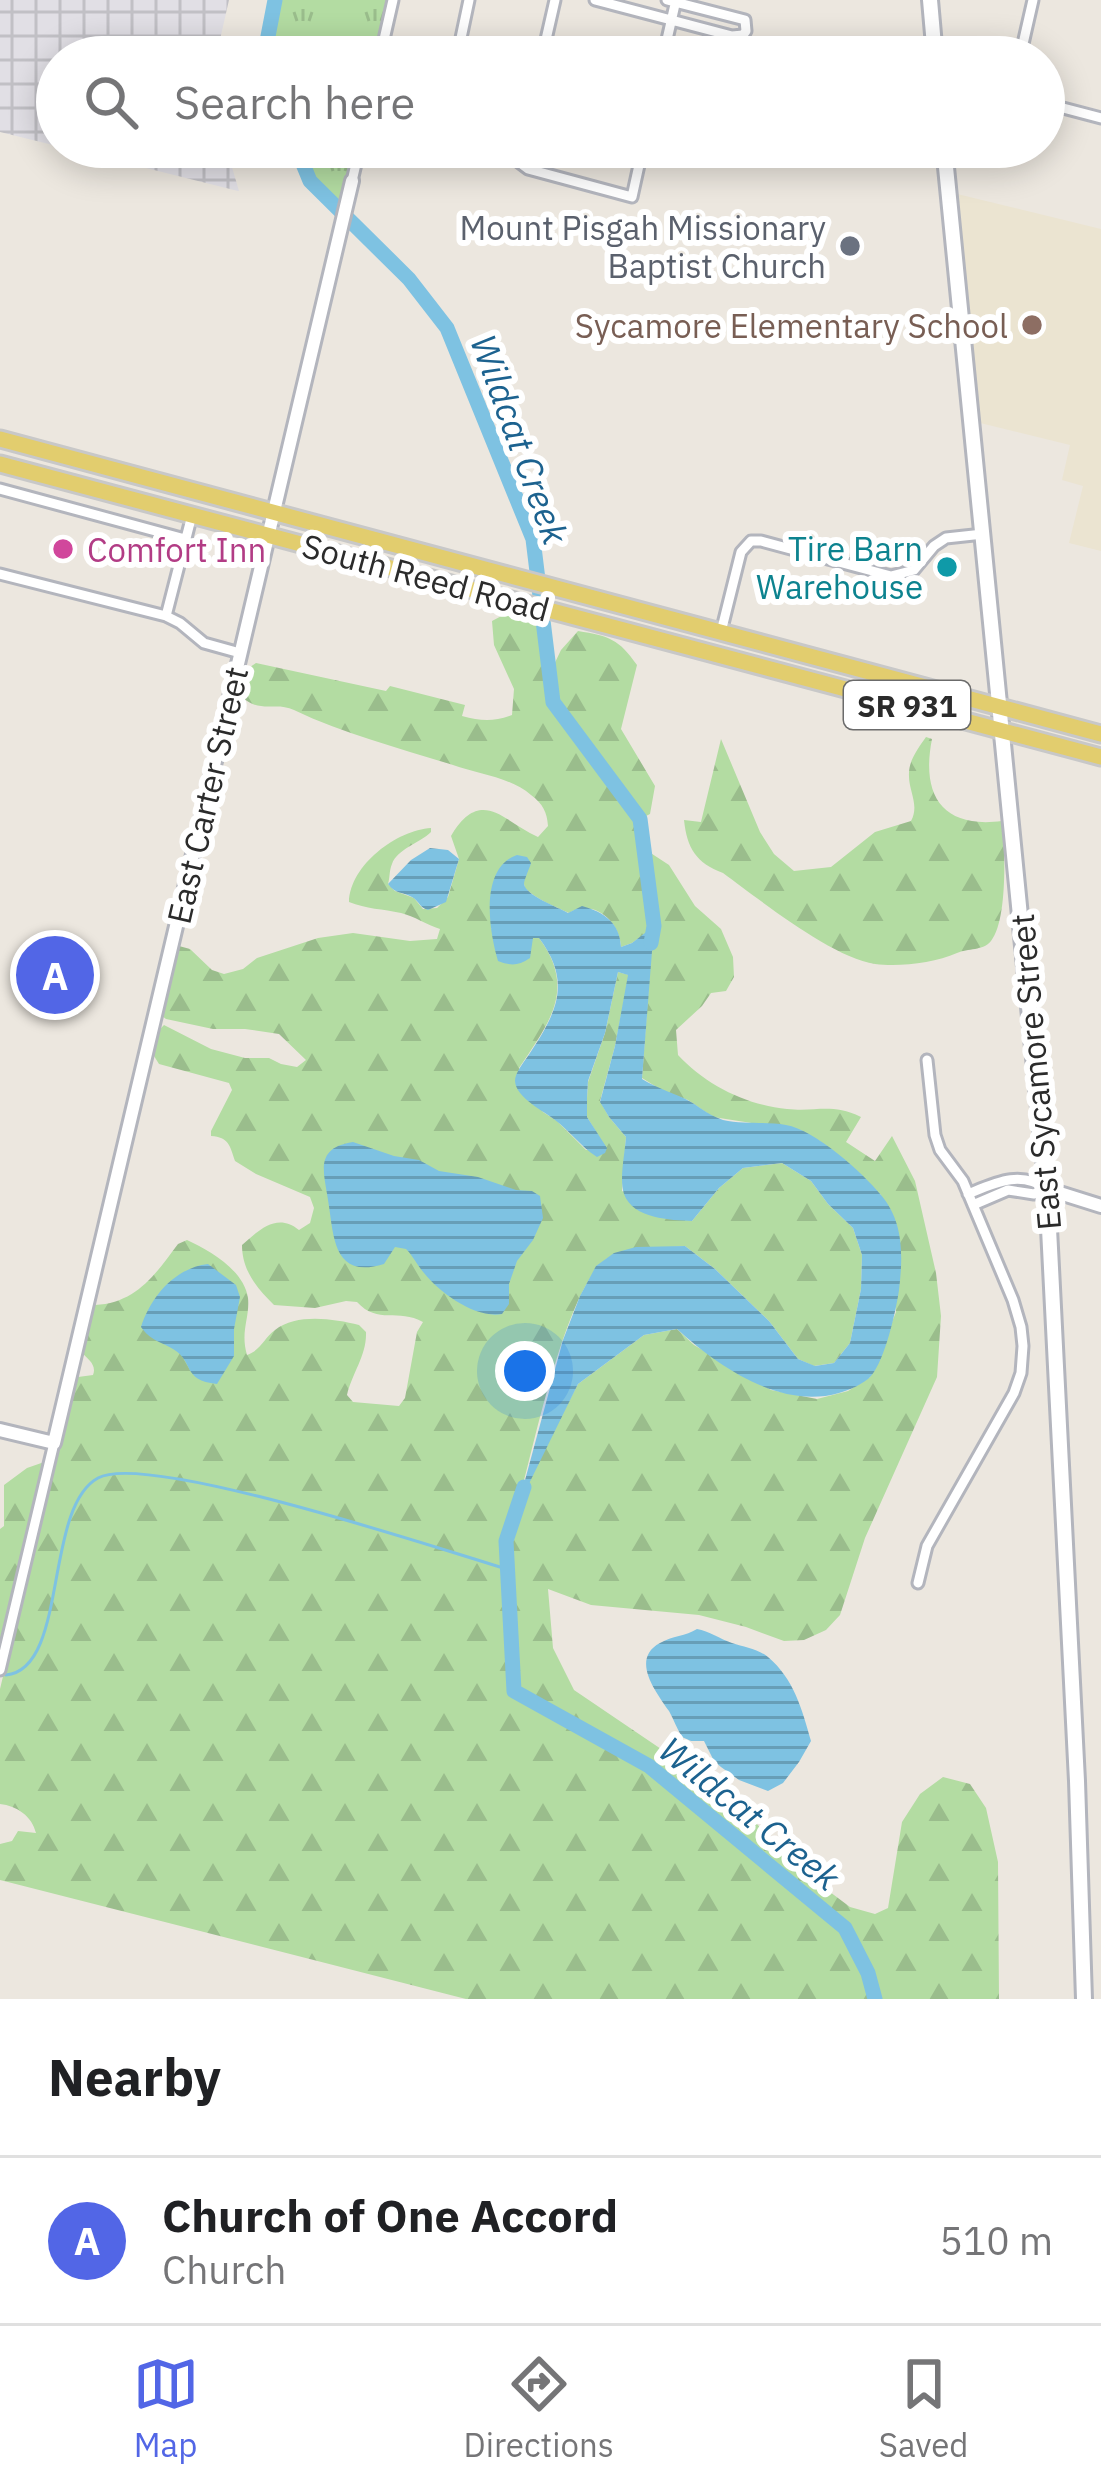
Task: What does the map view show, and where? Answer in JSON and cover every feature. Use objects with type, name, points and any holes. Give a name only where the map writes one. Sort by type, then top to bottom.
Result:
[{"type":"main road","points":[[930,0],[933,36]]},
{"type":"main road","name":"East Sycamore Street","points":[[946,168],[1047,1189],[1084,1999]]},
{"type":"main road","name":"South Reed Road","points":[[0,440],[721,632]]},
{"type":"main road","name":"South Reed Road","points":[[0,464],[1004,731]]},
{"type":"main road","name":"SR 931","points":[[721,632],[1101,734]]},
{"type":"main road","name":"SR 931","points":[[1004,731],[1101,758]]},
{"type":"street","points":[[385,36],[394,0]]},
{"type":"street","points":[[461,36],[469,0]]},
{"type":"street","points":[[547,36],[555,0]]},
{"type":"street","points":[[595,0],[672,20],[732,36],[746,31],[745,20],[673,1],[672,20],[668,36]]},
{"type":"street","points":[[1025,36],[1033,0]]},
{"type":"street","points":[[1065,109],[1101,118]]},
{"type":"street","name":"East Carter Street","points":[[54,1443],[355,168]]},
{"type":"street","points":[[526,168],[632,196],[638,168]]},
{"type":"street","points":[[0,489],[185,539]]},
{"type":"street","points":[[166,616],[192,515]]},
{"type":"street","points":[[721,632],[741,552],[751,541],[891,576],[914,570],[946,538],[983,534]]},
{"type":"street","points":[[0,574],[166,616],[204,643],[240,652]]},
{"type":"street","points":[[918,1583],[927,1546],[1014,1393],[1023,1346],[1013,1300],[963,1181],[940,1150],[927,1060]]},
{"type":"street","points":[[970,1199],[1004,1179],[1033,1181],[1101,1206]]},
{"type":"street","points":[[0,1430],[54,1443],[0,1670]]},
{"type":"shaded area","points":[[0,0],[229,0],[221,36],[36,36],[36,141],[0,132]]},
{"type":"shaded area","points":[[146,168],[232,168],[238,191]]},
{"type":"shaded area","name":"Sycamore Elementary School","points":[[949,192],[1101,229],[1101,551],[1069,543],[1083,486],[1062,480],[1070,445],[972,421]]},
{"type":"green space","points":[[275,0],[393,0],[385,36],[268,36]]},
{"type":"green space","points":[[305,168],[355,168],[344,215],[310,181]]},
{"type":"green space","points":[[509,612],[531,619],[544,631],[550,673],[561,650],[578,631],[612,640],[637,665],[621,729],[655,786],[650,814],[640,819],[643,848],[669,865],[695,906],[721,929],[733,957],[734,977],[726,991],[711,993],[676,1030],[678,1055],[714,1084],[742,1098],[787,1109],[833,1109],[861,1117],[846,1142],[875,1161],[892,1136],[915,1181],[941,1316],[937,1377],[865,1538],[840,1615],[826,1630],[804,1640],[784,1641],[699,1615],[591,1605],[548,1589],[553,1648],[574,1690],[723,1791],[814,1880],[850,1907],[875,1914],[888,1908],[902,1822],[920,1794],[943,1777],[970,1784],[986,1808],[998,1862],[999,1999],[875,1999],[853,1943],[873,1999],[466,1999],[0,1880],[0,1844],[12,1841],[18,1831],[36,1833],[23,1813],[0,1804],[0,1689],[72,1389],[78,1377],[94,1371],[82,1353],[95,1305],[133,1293],[187,1240],[224,1262],[245,1288],[247,1355],[275,1330],[294,1321],[327,1319],[359,1325],[366,1340],[347,1395],[353,1402],[399,1406],[423,1322],[373,1313],[357,1302],[315,1308],[274,1305],[251,1278],[242,1245],[269,1225],[283,1223],[299,1230],[310,1223],[314,1208],[310,1197],[235,1161],[225,1140],[211,1136],[232,1090],[229,1083],[159,1064],[154,1056],[156,1039],[164,1025],[211,1049],[245,1058],[269,1058],[297,1067],[306,1060],[279,1034],[213,1029],[162,1016],[179,946],[224,974],[318,938],[353,933],[410,941],[437,939],[440,929],[411,916],[349,902],[351,888],[366,863],[404,835],[431,828],[395,859],[388,884],[414,898],[423,909],[437,908],[448,897],[459,859],[451,836],[472,813],[493,812],[538,837],[548,826],[541,805],[513,784],[287,708],[249,702],[242,697],[247,669],[256,663],[386,691],[390,686],[465,705],[462,716],[499,719],[512,715],[514,689],[494,645],[492,621]],"holes":[[[523,880],[525,888],[569,913],[596,910],[616,929],[621,947],[653,928],[642,1078],[713,1117],[820,1141],[881,1195],[896,1312],[870,1377],[848,1391],[817,1399],[771,1390],[694,1345],[677,1329],[644,1335],[578,1384],[520,1496],[567,1328],[595,1270],[611,1256],[685,1246],[769,1321],[798,1359],[814,1366],[834,1363],[850,1343],[861,1289],[862,1255],[853,1228],[811,1181],[782,1163],[743,1168],[692,1221],[622,1191],[626,1137],[600,1101],[629,975],[618,972],[588,1082],[587,1117],[606,1148],[586,1150],[543,1112],[519,1068],[549,1021],[556,974],[539,938],[491,929],[493,886]]]},
{"type":"green space","points":[[926,737],[932,739],[930,776],[940,804],[964,819],[1002,821],[1003,901],[996,931],[984,946],[917,963],[885,965],[857,959],[796,926],[706,864],[691,846],[684,820],[701,822],[721,739],[760,832],[774,854],[794,871],[831,867],[875,832],[911,821],[909,768]]},
{"type":"green space","points":[[50,1460],[0,1670],[4,1485],[27,1468]]},
{"type":"water","points":[[430,848],[448,850],[459,859],[446,902],[428,910],[388,884]]},
{"type":"water","points":[[517,855],[531,863],[524,884],[530,893],[568,913],[582,906],[604,915],[618,931],[621,947],[654,926],[642,1079],[723,1120],[786,1125],[824,1143],[889,1205],[901,1252],[889,1335],[876,1369],[864,1382],[839,1393],[795,1396],[752,1382],[677,1329],[644,1335],[578,1384],[518,1506],[563,1340],[596,1266],[614,1253],[636,1247],[685,1246],[769,1321],[798,1359],[815,1366],[834,1363],[850,1343],[861,1289],[862,1255],[853,1228],[811,1181],[782,1163],[743,1168],[692,1221],[654,1216],[629,1202],[622,1181],[626,1137],[600,1102],[628,975],[618,972],[605,1033],[588,1081],[587,1117],[607,1148],[605,1153],[597,1157],[520,1093],[516,1075],[553,1012],[558,984],[539,938],[533,938],[526,961],[498,961],[490,918],[492,886],[505,862]]},
{"type":"water","points":[[353,1142],[419,1160],[439,1171],[540,1196],[543,1218],[517,1261],[509,1284],[509,1304],[502,1314],[481,1313],[449,1296],[406,1249],[395,1247],[384,1264],[354,1266],[345,1260],[335,1240],[324,1163],[332,1150]]},
{"type":"water","points":[[208,1264],[236,1285],[240,1297],[234,1356],[217,1384],[198,1379],[180,1354],[141,1327],[166,1285],[185,1271]]},
{"type":"water","points":[[697,1629],[764,1654],[796,1695],[811,1741],[783,1783],[768,1791],[721,1767],[704,1741],[682,1737],[648,1676],[651,1650]]},
{"type":"waterway","name":"Wildcat Creek","points":[[268,36],[275,0]]},
{"type":"waterway","name":"Wildcat Creek","points":[[305,168],[310,181],[409,279],[447,328],[533,539],[553,702],[640,819],[654,926],[651,943]]},
{"type":"waterway","points":[[6,1675],[26,1666],[39,1646],[69,1521],[81,1495],[98,1478],[127,1473],[232,1490],[507,1569]]},
{"type":"waterway","name":"Wildcat Creek","points":[[524,1487],[506,1541],[514,1691],[649,1766],[845,1928],[868,1973],[875,1999]]},
{"type":"place","name":"Mount Pisgah Missionary Baptist Church","points":[[850,246]]},
{"type":"place","name":"Sycamore Elementary School","points":[[1032,325]]},
{"type":"place","name":"Comfort Inn","points":[[63,549]]},
{"type":"place","name":"Tire Barn Warehouse","points":[[947,567]]},
{"type":"place","name":"Church of One Accord","points":[[55,975]]}]
